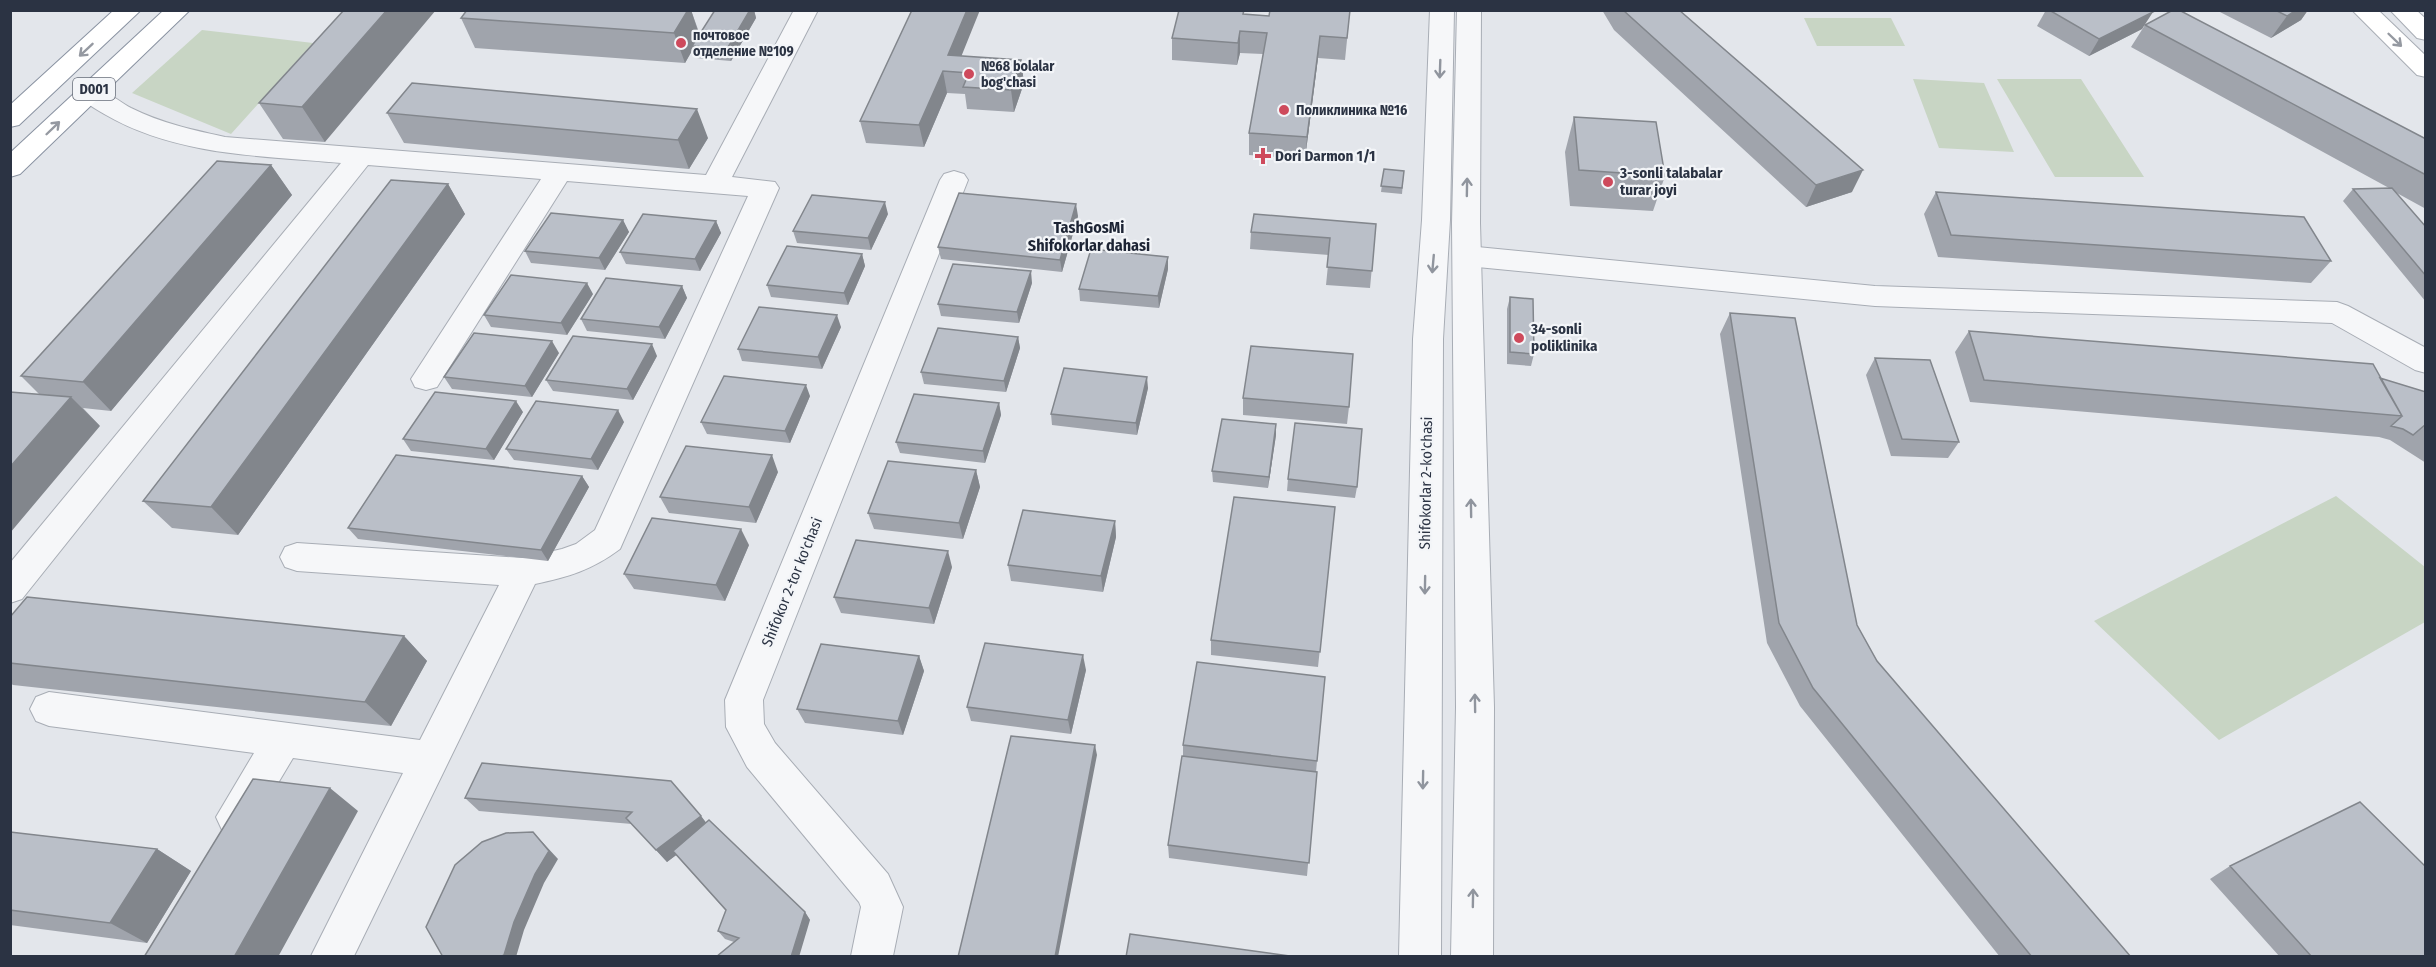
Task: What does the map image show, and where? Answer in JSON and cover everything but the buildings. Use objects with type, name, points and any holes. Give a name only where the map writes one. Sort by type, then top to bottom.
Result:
[{"type":"main road","name":"D001","points":[[10,119],[129,10]]},
{"type":"main road","name":"D001","points":[[10,168],[178,10]]},
{"type":"main road","points":[[2364,10],[2426,70]]},
{"type":"main road","points":[[2402,10],[2426,33]]},
{"type":"main road","points":[[43,90],[90,93]]},
{"type":"street","points":[[715,184],[806,10]]},
{"type":"street","name":"Shifokorlar 2-ko'chasi","points":[[1420,957],[1428,339],[1436,220],[1442,10]]},
{"type":"street","points":[[1469,10],[1467,256],[1475,707],[1472,957]]},
{"type":"street","points":[[90,93],[112,110],[170,133],[225,145],[765,188],[608,539],[588,554],[523,572],[297,557]]},
{"type":"street","points":[[10,589],[361,156]]},
{"type":"street","points":[[426,379],[560,171]]},
{"type":"street","name":"Shifokor 2-tor ko'chasi","points":[[872,957],[882,907],[874,888],[761,755],[745,727],[744,700],[954,180]]},
{"type":"street","points":[[1467,256],[1875,296],[2337,313],[2426,362]]},
{"type":"street","points":[[332,957],[428,759],[523,572]]},
{"type":"street","points":[[49,709],[428,759]]},
{"type":"street","points":[[217,848],[283,740]]},
{"type":"green space","points":[[1804,18],[1891,18],[1905,46],[1817,46]]},
{"type":"green space","points":[[202,30],[313,43],[231,134],[132,93]]},
{"type":"green space","points":[[1913,79],[1984,83],[2014,152],[1939,148]]},
{"type":"green space","points":[[1997,79],[2081,79],[2144,177],[2055,177]]},
{"type":"green space","points":[[2336,496],[2425,567],[2425,622],[2219,740],[2094,621]]},
{"type":"place","name":"почтовое отделение №109","points":[[681,43]]},
{"type":"place","name":"№68 bolalar bog'chasi","points":[[969,74]]},
{"type":"place","name":"Поликлиника №16","points":[[1284,110]]},
{"type":"place","name":"Dori Darmon 1/1","points":[[1263,156]]},
{"type":"place","name":"3-sonli talabalar turar joyi","points":[[1608,182]]},
{"type":"place","name":"34-sonli poliklinika","points":[[1519,338]]},
{"type":"district","name":"TashGosMi Shifokorlar dahasi","points":[[1089,236]]}]
